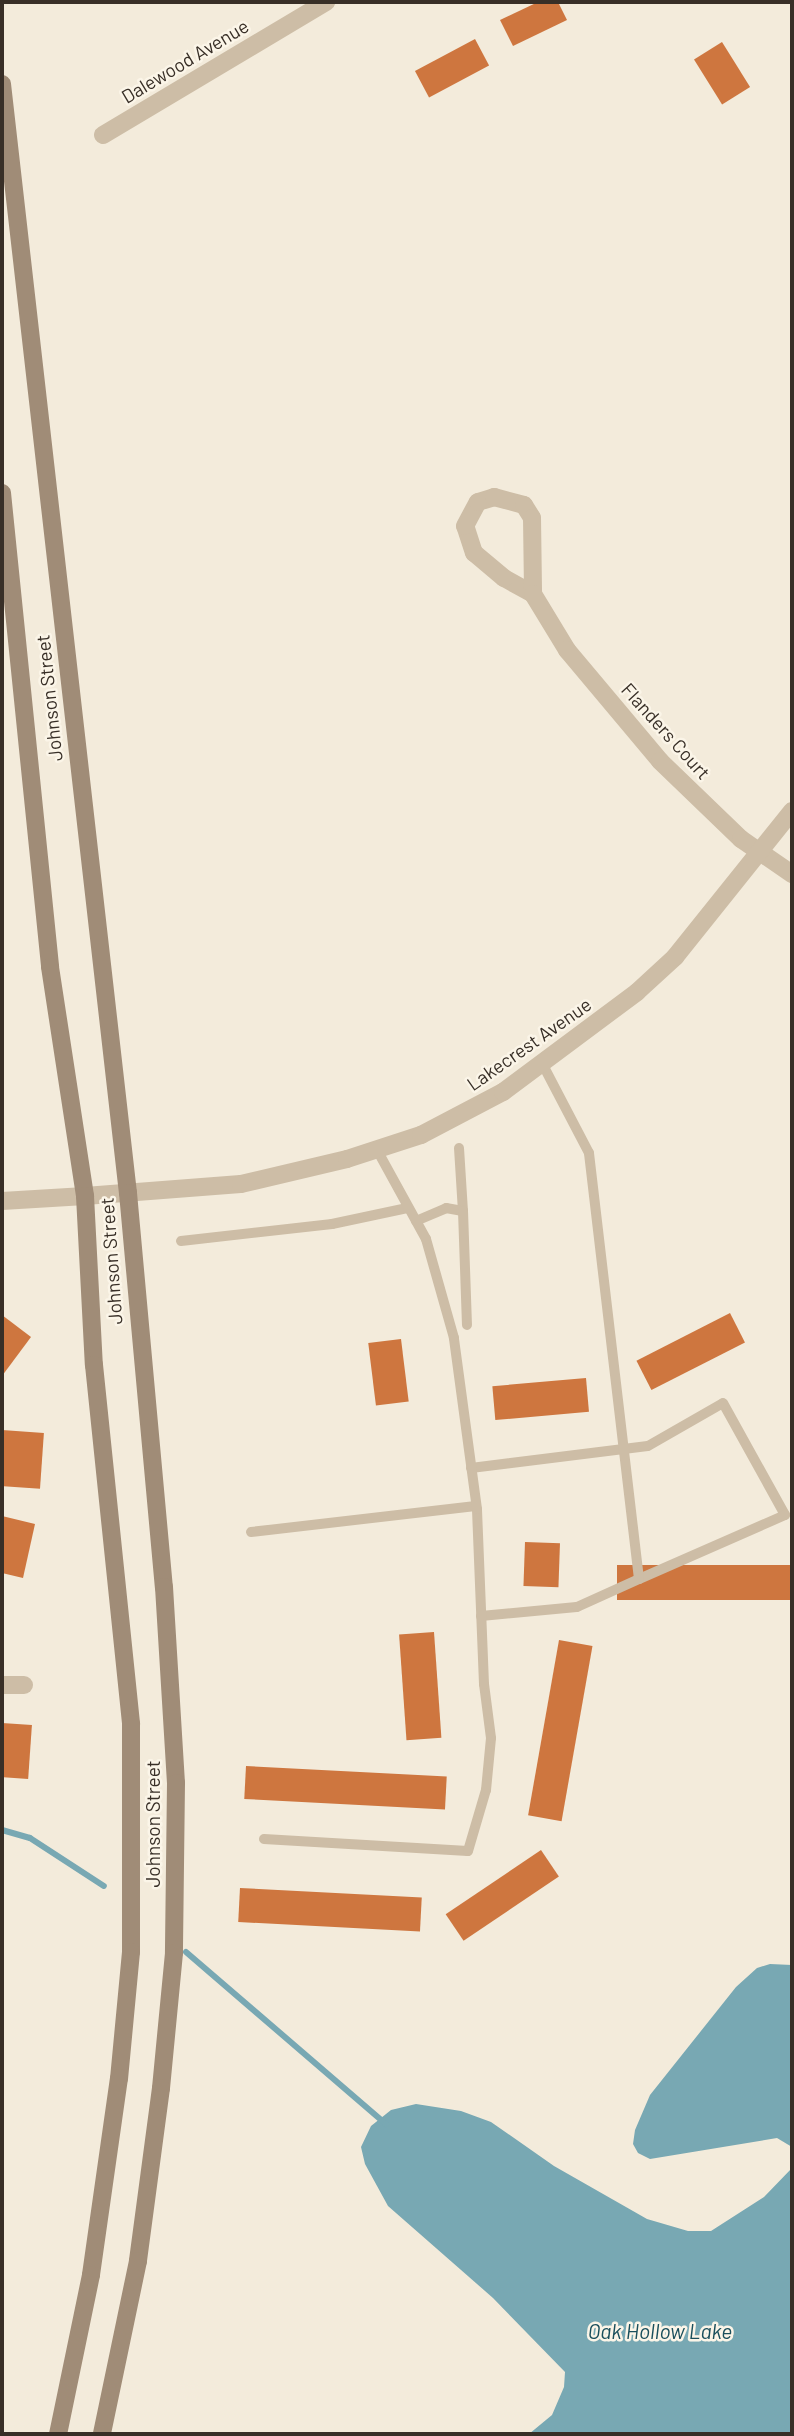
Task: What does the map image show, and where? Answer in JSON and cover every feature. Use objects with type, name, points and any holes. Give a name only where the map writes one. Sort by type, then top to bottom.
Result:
[{"type":"main road","name":"Johnson Street","points":[[2,84],[128,1193],[170,1681],[176,1783],[174,1940],[161,2088],[138,2261],[102,2434]]},
{"type":"main road","name":"Johnson Street","points":[[2,493],[50,967],[85,1196],[94,1365],[131,1724],[131,1939],[119,2078],[91,2275],[58,2434]]},
{"type":"street","name":"Dalewood Avenue","points":[[103,135],[326,2]]},
{"type":"street","name":"Flanders Court","points":[[533,594],[532,518],[524,505],[511,499],[494,496],[478,502],[465,526],[474,553],[504,578],[533,594],[567,650],[660,761],[761,853],[792,874]]},
{"type":"street","name":"Lakecrest Avenue","points":[[2,1201],[241,1184],[421,1135],[503,1092],[637,992],[675,957],[792,811]]},
{"type":"street","points":[[2,1685],[24,1685]]},
{"type":"lane","points":[[542,1063],[589,1153],[639,1579]]},
{"type":"lane","points":[[264,1839],[468,1851],[486,1790],[491,1738],[481,1616],[476,1506],[454,1338],[426,1239],[376,1148]]},
{"type":"lane","points":[[459,1148],[467,1325]]},
{"type":"lane","points":[[181,1241],[332,1224],[407,1208]]},
{"type":"lane","points":[[415,1221],[446,1208],[463,1212]]},
{"type":"lane","points":[[471,1468],[648,1446],[723,1403],[786,1514],[577,1607],[481,1616]]},
{"type":"lane","points":[[251,1532],[476,1506]]},
{"type":"water","points":[[770,1964],[792,1965],[792,2147],[777,2138],[650,2159],[638,2153],[633,2144],[635,2130],[650,2095],[736,1987],[757,1968]]},
{"type":"water","name":"Oak Hollow Lake","points":[[416,2104],[461,2111],[491,2122],[554,2166],[647,2219],[688,2231],[711,2231],[764,2197],[792,2168],[792,2434],[529,2434],[552,2415],[564,2387],[565,2372],[493,2298],[388,2206],[365,2164],[361,2147],[371,2126],[391,2110]]},
{"type":"building","points":[[538,2],[558,2],[567,20],[513,46],[500,20]]},
{"type":"building","points":[[475,39],[489,65],[429,97],[415,71]]},
{"type":"building","points":[[722,42],[750,87],[722,104],[694,59]]},
{"type":"building","points":[[730,1313],[745,1342],[651,1390],[636,1361]]},
{"type":"building","points":[[2,1315],[31,1337],[2,1376]]},
{"type":"building","points":[[401,1339],[409,1402],[376,1406],[368,1343]]},
{"type":"building","points":[[586,1378],[589,1412],[495,1420],[492,1386]]},
{"type":"building","points":[[2,1430],[44,1433],[40,1489],[2,1486]]},
{"type":"building","points":[[2,1516],[35,1524],[23,1578],[2,1573]]},
{"type":"building","points":[[525,1542],[560,1543],[558,1587],[523,1586]]},
{"type":"building","points":[[617,1565],[792,1565],[792,1600],[617,1600]]},
{"type":"building","points":[[434,1632],[441,1738],[406,1740],[399,1634]]},
{"type":"building","points":[[559,1640],[592,1646],[562,1821],[528,1815]]},
{"type":"building","points":[[2,1723],[32,1725],[28,1779],[2,1777]]},
{"type":"building","points":[[246,1766],[447,1777],[445,1809],[244,1799]]},
{"type":"building","points":[[541,1850],[559,1877],[464,1941],[446,1914]]},
{"type":"building","points":[[240,1888],[422,1898],[420,1931],[238,1922]]},
{"type":"waterway","points":[[2,1830],[30,1838],[104,1886]]},
{"type":"waterway","points":[[186,1952],[386,2124]]}]
